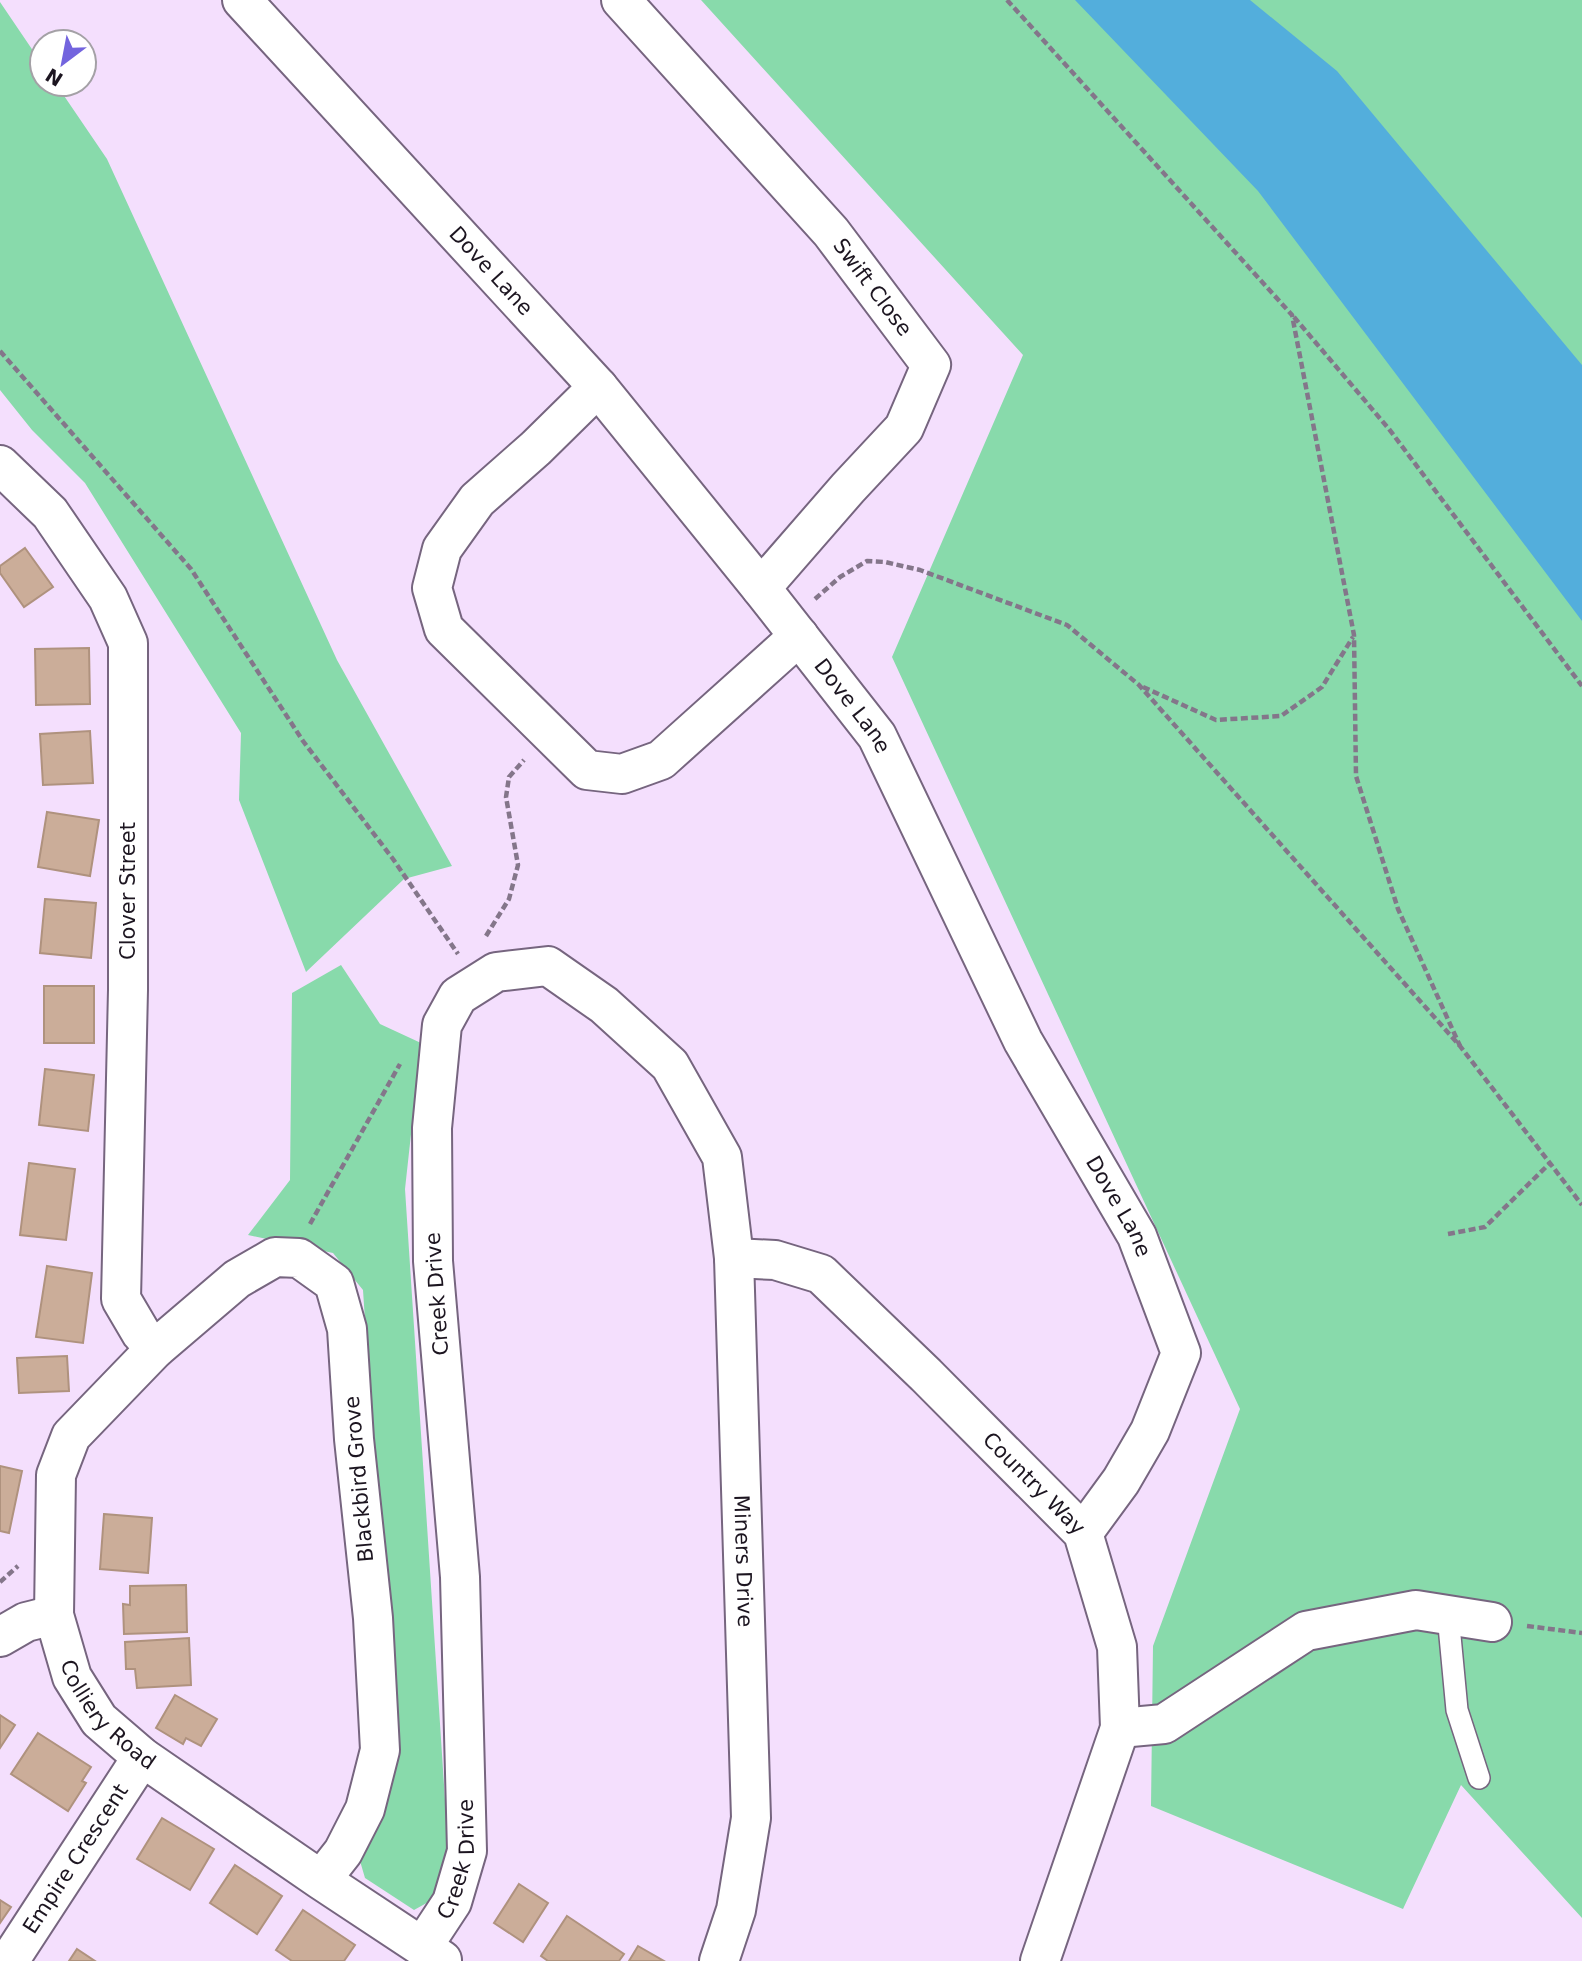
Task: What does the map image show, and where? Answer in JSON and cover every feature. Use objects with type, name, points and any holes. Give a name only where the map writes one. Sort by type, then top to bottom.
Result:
[{"type":"street","name":"Dove Lane","points":[[242,0],[598,387],[877,736],[1023,1041],[1137,1236],[1181,1353],[1150,1431],[1121,1481],[1083,1533]]},
{"type":"street","name":"Swift Close","points":[[621,0],[831,232],[932,365],[904,428],[761,589]]},
{"type":"street","points":[[598,387],[536,448],[477,500],[442,549],[432,588],[443,629],[587,770],[622,774],[662,760],[793,629]]},
{"type":"street","name":"Clover Street","points":[[0,465],[50,513],[108,598],[128,643],[128,990],[121,1299],[141,1333],[155,1349]]},
{"type":"street","name":"Creek Drive","points":[[433,1954],[467,1852],[460,1577],[433,1261],[432,1128],[442,1025],[458,996],[496,972],[548,966],[604,1004],[670,1065],[722,1157]]},
{"type":"street","name":"Miners Drive","points":[[719,1961],[736,1910],[751,1818],[734,1258],[722,1157]]},
{"type":"street","points":[[155,1349],[237,1279],[275,1256],[299,1258]]},
{"type":"street","name":"Blackbird Grove","points":[[299,1258],[334,1283],[346,1329],[354,1439],[373,1618],[380,1750],[365,1809],[343,1852],[321,1880]]},
{"type":"street","name":"Country Way","points":[[734,1258],[775,1260],[821,1274],[1083,1533],[1117,1647],[1120,1728],[1040,1961]]},
{"type":"street","name":"Colliery Road","points":[[155,1349],[71,1436],[56,1475],[54,1615],[72,1677],[99,1720],[142,1757],[433,1954]]},
{"type":"street","points":[[1120,1728],[1164,1724],[1306,1630],[1416,1610],[1492,1622]]},
{"type":"street","points":[[0,1637],[26,1622],[54,1615]]},
{"type":"street","name":"Empire Crescent","points":[[9,1961],[142,1757]]},
{"type":"lane","points":[[1448,1615],[1457,1710],[1479,1778]]},
{"type":"path","points":[[1007,0],[1292,315],[1389,429],[1582,686]]},
{"type":"path","points":[[1292,315],[1354,635],[1356,776],[1398,909],[1460,1046]]},
{"type":"path","points":[[0,351],[191,569],[303,741],[393,859],[459,956]]},
{"type":"path","points":[[793,629],[840,577],[867,561],[920,570],[1067,625],[1139,685],[1460,1046],[1582,1205]]},
{"type":"path","points":[[1139,685],[1216,720],[1281,716],[1322,687],[1354,635]]},
{"type":"path","points":[[509,777],[506,797],[518,865],[509,900]]},
{"type":"path","points":[[299,1258],[307,1229],[417,1034],[442,1025]]},
{"type":"path","points":[[1448,1234],[1485,1227],[1550,1163]]},
{"type":"path","points":[[1492,1622],[1582,1633]]},
{"type":"green space","points":[[701,0],[1582,0],[1582,1918],[1461,1785],[1403,1909],[1151,1806],[1153,1646],[1240,1409],[892,657],[1023,355]]},
{"type":"green space","points":[[0,2],[28,43],[28,98],[66,98],[107,159],[337,660],[452,866],[404,879],[306,972],[239,800],[241,733],[85,483],[32,430],[0,390]]},
{"type":"green space","points":[[341,965],[380,1024],[421,1043],[405,1189],[448,1846],[432,1900],[414,1910],[365,1878],[360,1861],[381,1815],[394,1758],[363,1290],[333,1253],[248,1235],[290,1180],[292,993]]},
{"type":"water","points":[[1075,0],[1250,0],[1337,71],[1582,365],[1582,621],[1258,191]]},
{"type":"building","points":[[25,548],[53,587],[24,607],[0,573],[0,566]]},
{"type":"building","points":[[89,648],[90,704],[36,705],[35,649]]},
{"type":"building","points":[[90,731],[93,783],[43,785],[40,734]]},
{"type":"building","points":[[47,812],[99,820],[90,876],[38,867]]},
{"type":"building","points":[[45,899],[96,903],[91,958],[40,953]]},
{"type":"building","points":[[44,986],[94,986],[94,1043],[44,1043]]},
{"type":"building","points":[[45,1069],[94,1075],[88,1131],[39,1125]]},
{"type":"building","points":[[29,1163],[75,1169],[66,1240],[20,1235]]},
{"type":"building","points":[[47,1266],[92,1273],[83,1343],[36,1337]]},
{"type":"building","points":[[67,1356],[69,1391],[19,1393],[17,1358]]},
{"type":"building","points":[[0,1466],[22,1471],[9,1533],[0,1531]]},
{"type":"building","points":[[104,1514],[152,1518],[148,1573],[100,1569]]},
{"type":"building","points":[[186,1585],[187,1632],[124,1634],[123,1604],[130,1605],[130,1586]]},
{"type":"building","points":[[189,1638],[191,1685],[137,1688],[135,1669],[126,1669],[125,1642]]},
{"type":"building","points":[[175,1695],[217,1719],[201,1746],[186,1738],[183,1744],[156,1728]]},
{"type":"building","points":[[0,1715],[15,1725],[0,1748]]},
{"type":"building","points":[[38,1733],[91,1767],[82,1781],[86,1783],[68,1811],[11,1774]]},
{"type":"building","points":[[162,1818],[214,1849],[190,1890],[137,1859]]},
{"type":"building","points":[[235,1865],[282,1896],[257,1934],[210,1903]]},
{"type":"building","points":[[519,1884],[548,1903],[523,1942],[494,1923]]},
{"type":"building","points":[[0,1900],[11,1907],[0,1923]]},
{"type":"building","points":[[303,1910],[355,1945],[344,1961],[292,1961],[276,1950]]},
{"type":"building","points":[[567,1916],[624,1954],[619,1961],[548,1961],[541,1956]]},
{"type":"building","points":[[638,1946],[664,1961],[629,1961]]},
{"type":"building","points":[[77,1949],[95,1961],[69,1961]]}]
